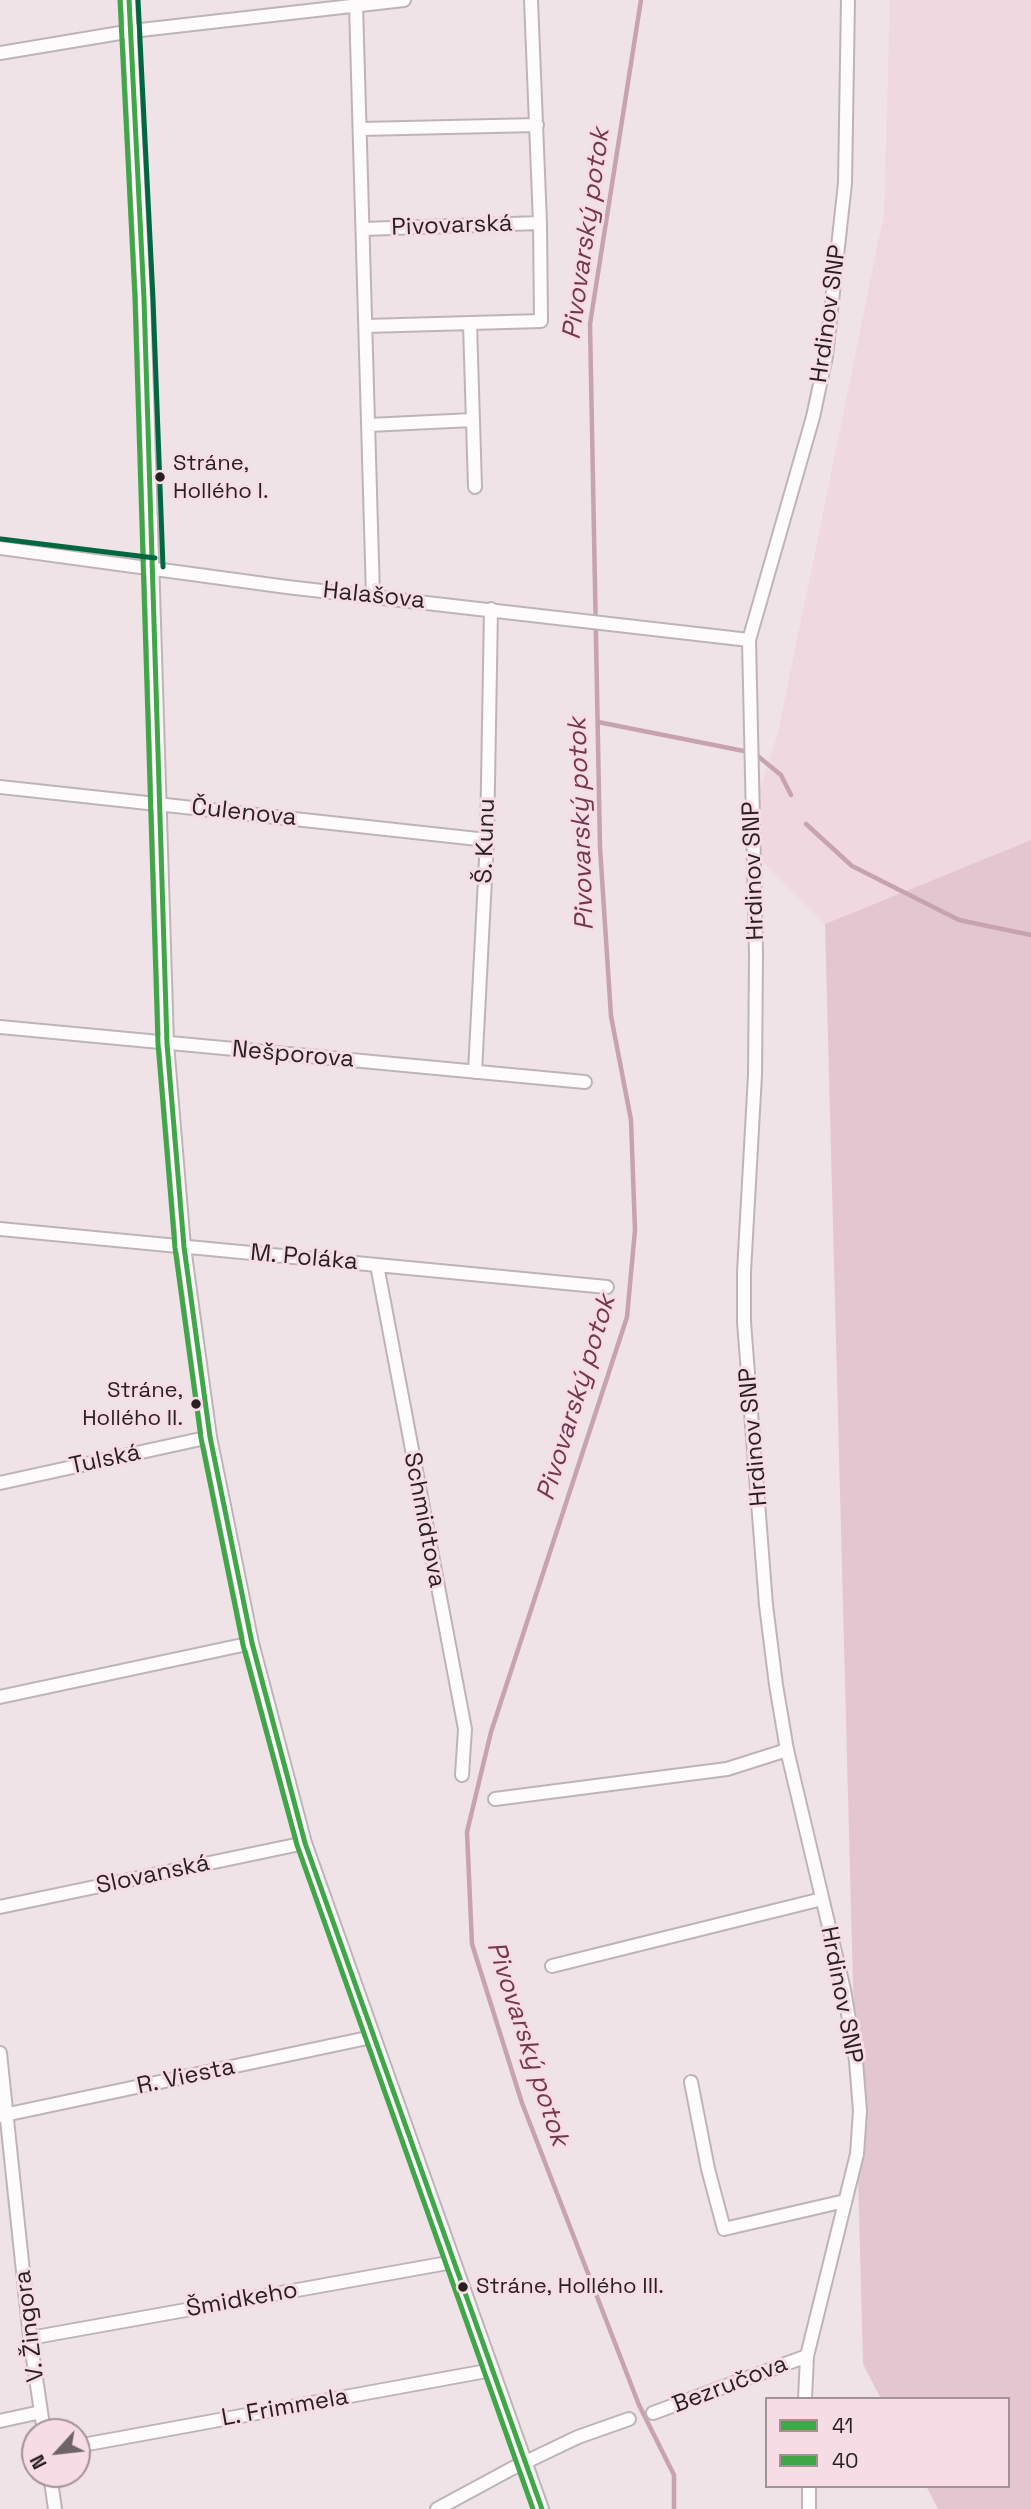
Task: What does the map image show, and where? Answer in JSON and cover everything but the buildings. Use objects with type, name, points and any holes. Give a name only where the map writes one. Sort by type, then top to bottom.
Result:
[{"type":"street","points":[[130,0],[154,567],[167,1044],[184,1247],[210,1437],[252,1643],[305,1843],[542,2509]]},
{"type":"street","points":[[0,53],[132,31],[404,0]]},
{"type":"street","name":"Pivovarská","points":[[366,326],[541,320],[531,0]]},
{"type":"street","name":"Hrdinov SNP","points":[[805,2397],[807,2356],[858,2154],[860,2111],[856,2061],[844,1990],[786,1750],[766,1605],[744,1322],[744,1272],[755,1075],[756,956],[749,640],[813,416],[825,356],[845,183],[848,0]]},
{"type":"street","name":"Pivovarská","points":[[356,5],[373,596]]},
{"type":"street","points":[[361,130],[537,125]]},
{"type":"street","name":"Pivovarská","points":[[363,229],[540,223]]},
{"type":"street","points":[[470,324],[475,487]]},
{"type":"street","points":[[369,425],[472,420]]},
{"type":"street","name":"Halašova","points":[[0,548],[287,587],[749,640]]},
{"type":"street","name":"Š. Kunu","points":[[475,1073],[487,840],[491,609]]},
{"type":"street","name":"Čulenova","points":[[0,787],[487,840]]},
{"type":"street","name":"Nešporova","points":[[0,1027],[585,1082]]},
{"type":"street","name":"M. Poláka","points":[[0,1229],[607,1287]]},
{"type":"street","name":"Schmidtova","points":[[377,1265],[465,1729],[462,1775]]},
{"type":"street","name":"Tulská","points":[[0,1483],[210,1437]]},
{"type":"street","points":[[0,1697],[252,1643]]},
{"type":"street","points":[[495,1799],[727,1769],[786,1750]]},
{"type":"street","name":"Slovanská","points":[[0,1908],[305,1843]]},
{"type":"street","points":[[552,1966],[822,1899]]},
{"type":"street","name":"R. Viesta","points":[[3,2115],[373,2037]]},
{"type":"street","name":"V. Žingora","points":[[0,2053],[3,2115],[42,2418]]},
{"type":"street","points":[[691,2082],[708,2169],[724,2228],[845,2201]]},
{"type":"street","name":"Šmidkeho","points":[[30,2337],[453,2262]]},
{"type":"street","name":"Bezručova","points":[[653,2413],[807,2356]]},
{"type":"street","name":"L. Frimmela","points":[[91,2443],[492,2370]]},
{"type":"street","points":[[0,2421],[41,2412]]},
{"type":"street","points":[[438,2509],[578,2437],[629,2419]]},
{"type":"street","points":[[52,2488],[55,2509]]},
{"type":"street","points":[[809,2488],[809,2509]]},
{"type":"shaded area","points":[[890,0],[1031,0],[1031,840],[825,924],[743,842],[778,733],[884,214]]},
{"type":"shaded area","points":[[1031,840],[1031,2509],[938,2509],[927,2488],[1010,2488],[1010,2397],[880,2397],[863,2364],[825,924]]},
{"type":"waterway","name":"Pivovarský potok","points":[[641,0],[590,324],[600,848],[611,1016],[631,1120],[635,1230],[627,1317],[491,1732],[467,1832],[472,1944],[522,2103],[639,2405],[674,2475],[674,2509]]},
{"type":"waterway","points":[[598,722],[754,753],[781,775],[791,795]]},
{"type":"waterway","points":[[806,824],[852,866],[959,920],[1031,935]]},
{"type":"transit line","name":"40","points":[[120,0],[135,299],[158,1044],[175,1248],[201,1438],[243,1645],[297,1845],[533,2509]]},
{"type":"transit line","name":"41","points":[[129,0],[144,299],[167,1044],[184,1247],[210,1437],[252,1643],[305,1843],[542,2509]]},
{"type":"transit line","points":[[138,0],[163,567]]},
{"type":"transit line","points":[[1,539],[155,558]]},
{"type":"place","name":"Stráne, Hollého I.","points":[[160,477]]},
{"type":"place","name":"Stráne, Hollého II.","points":[[196,1404]]},
{"type":"place","name":"Stráne, Hollého III.","points":[[463,2287]]}]
